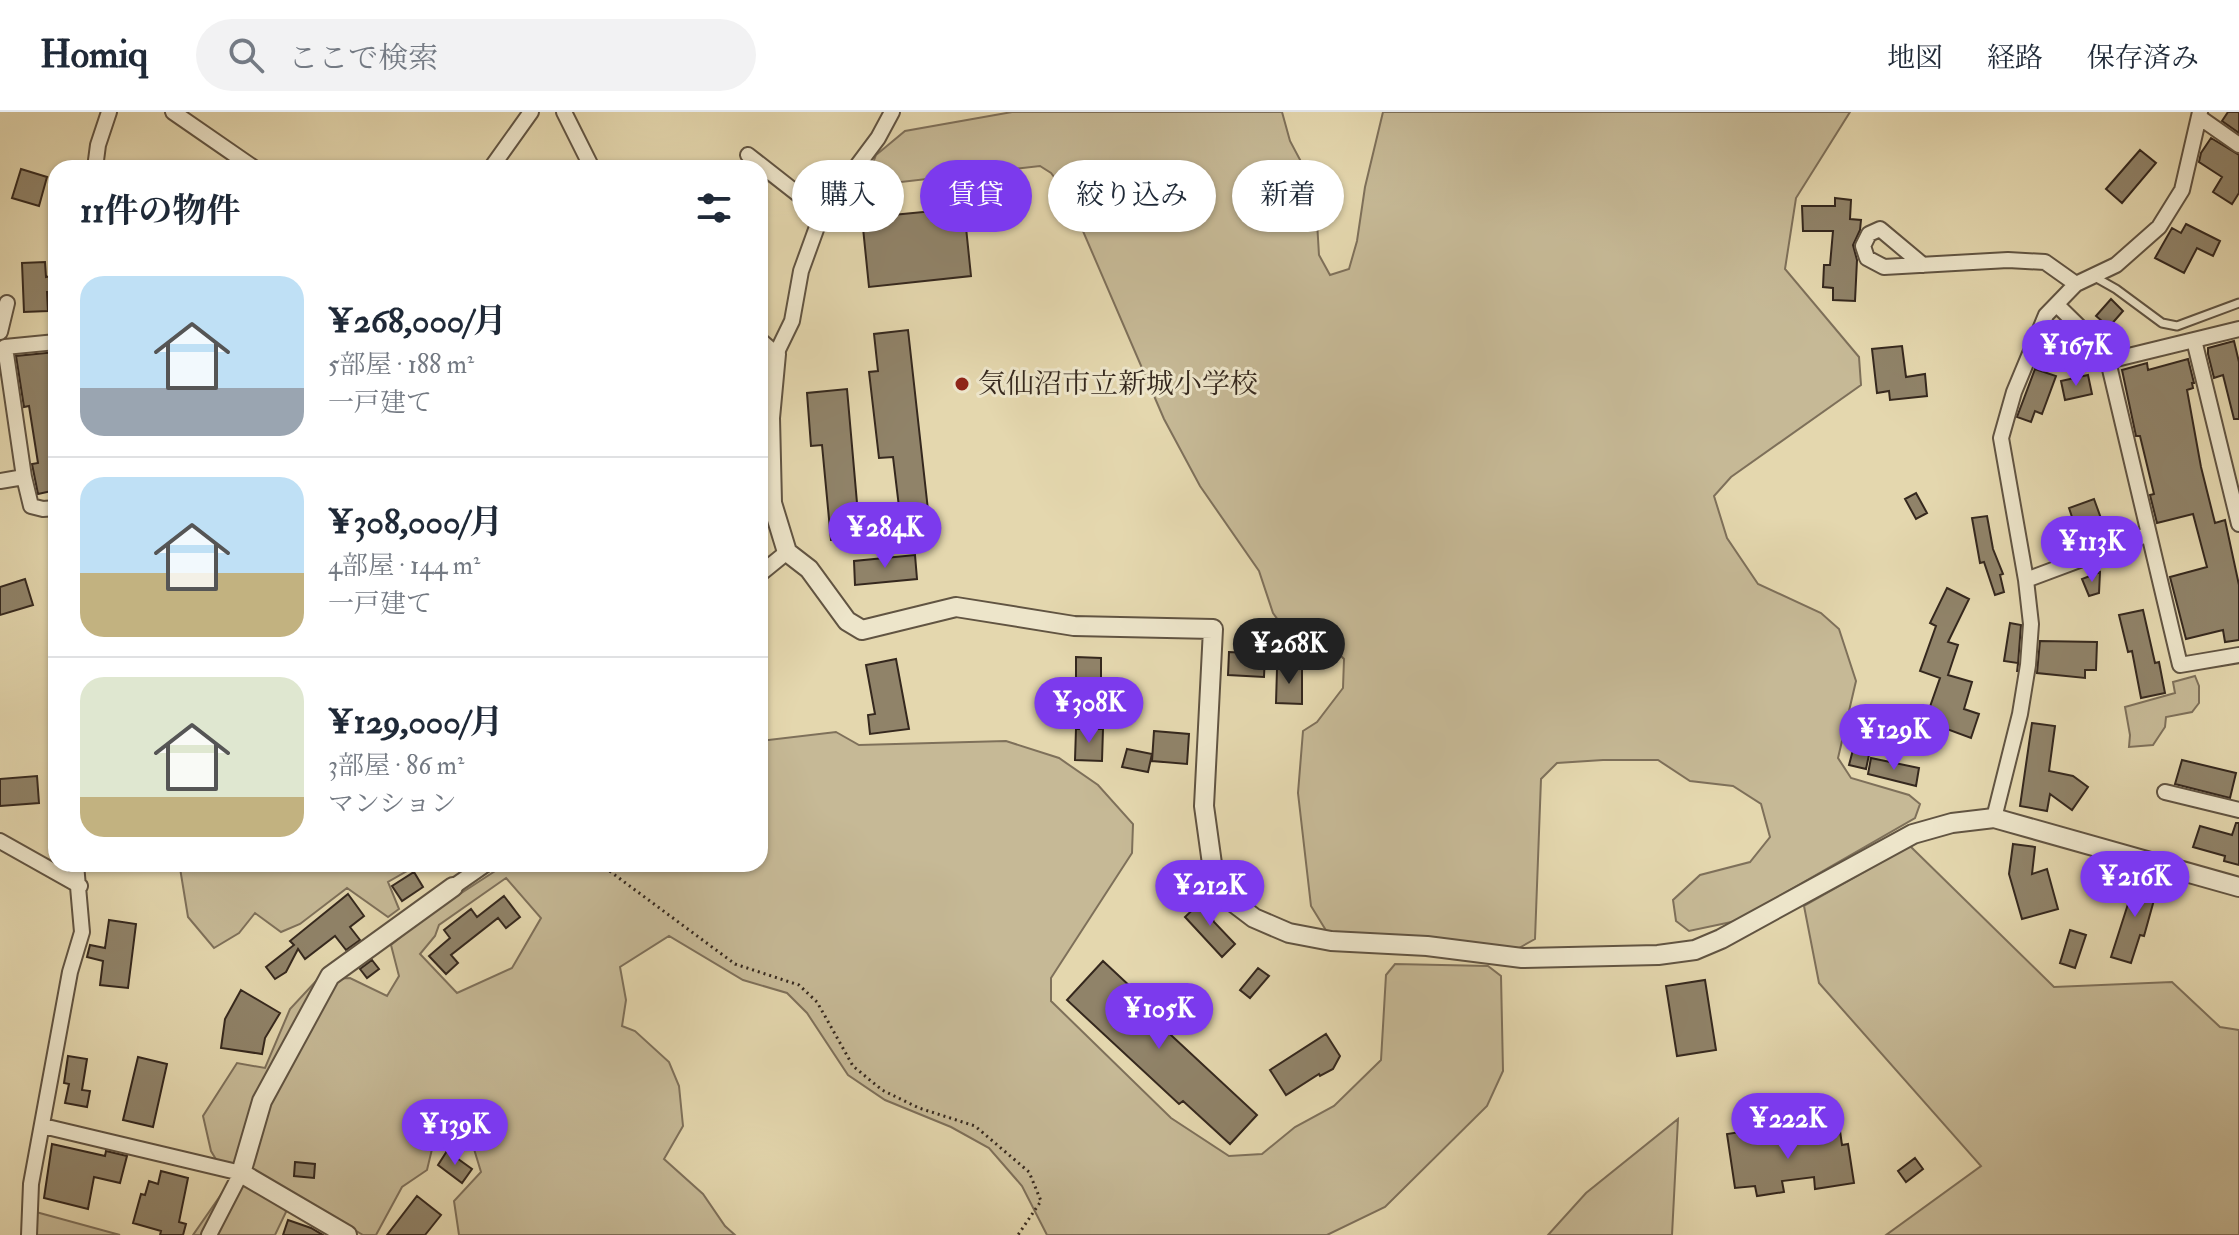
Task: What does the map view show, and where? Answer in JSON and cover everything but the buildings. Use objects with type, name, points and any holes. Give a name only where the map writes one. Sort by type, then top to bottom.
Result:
[{"type":"street","points":[[96,160],[109,112]]},
{"type":"street","points":[[173,112],[242,160]]},
{"type":"street","points":[[564,112],[588,160]]},
{"type":"street","points":[[862,160],[892,112]]},
{"type":"street","points":[[496,160],[527,113]]},
{"type":"street","points":[[1994,818],[2020,714],[2031,624],[2001,438],[2020,379],[2046,315],[2076,284],[2116,265],[2159,227],[2182,190],[2199,115],[2239,145]]},
{"type":"street","points":[[748,155],[754,160]]},
{"type":"street","points":[[768,171],[792,189]]},
{"type":"street","points":[[768,388],[776,354],[792,321],[801,271],[815,232]]},
{"type":"street","points":[[1923,265],[2008,260],[2045,262],[2076,284]]},
{"type":"street","points":[[0,332],[7,303]]},
{"type":"street","points":[[2057,305],[2105,352],[2180,665],[2239,655]]},
{"type":"street","points":[[2108,361],[2239,329]]},
{"type":"street","points":[[2194,340],[2239,524]]},
{"type":"street","points":[[48,343],[3,348],[31,506],[48,509]]},
{"type":"street","points":[[768,347],[776,354]]},
{"type":"street","points":[[768,407],[772,503],[787,552],[809,569],[847,621],[862,630],[956,607],[1074,626],[1213,629],[1204,806],[1213,871],[1229,899],[1254,918],[1289,933],[1331,941],[1427,946],[1522,958],[1658,955],[1695,950],[1721,939],[1913,834],[1952,823],[1994,818],[2239,887]]},
{"type":"street","points":[[0,481],[24,477]]},
{"type":"street","points":[[2026,580],[2149,534]]},
{"type":"street","points":[[768,567],[787,552]]},
{"type":"street","points":[[2165,792],[2239,810]]},
{"type":"street","points":[[0,841],[48,868]]},
{"type":"street","points":[[55,872],[80,886]]},
{"type":"street","points":[[29,1235],[31,1184],[70,972],[82,932],[77,872]]},
{"type":"street","points":[[209,1235],[241,1173],[262,1101],[330,976],[475,872]]},
{"type":"street","points":[[43,1126],[241,1173],[347,1235]]},
{"type":"lane","points":[[2093,276],[2162,323],[2177,326],[2239,303]]},
{"type":"path","points":[[611,872],[735,964],[799,985],[817,1002],[853,1066],[882,1090],[919,1108],[975,1126],[1003,1148],[1029,1172],[1041,1201],[1018,1235]]},
{"type":"shaded area","points":[[1012,112],[1282,112],[1290,141],[1300,160],[1232,160],[1232,232],[1318,232],[1319,255],[1330,275],[1349,269],[1383,112],[1850,112],[1796,198],[1785,269],[1859,357],[1861,385],[1731,477],[1714,496],[1727,538],[1758,584],[1821,613],[1839,629],[1856,681],[1838,758],[1851,778],[1909,795],[1920,804],[1915,818],[1736,921],[1689,931],[1676,921],[1673,900],[1700,875],[1750,862],[1770,837],[1761,804],[1733,786],[1690,781],[1658,760],[1557,763],[1541,779],[1535,939],[1519,948],[1327,932],[1311,906],[1298,793],[1303,731],[1317,722],[1343,688],[1344,659],[1329,644],[1286,631],[1273,613],[1259,571],[1200,486],[1164,419],[1083,232],[1216,232],[1216,160],[1048,160],[1048,171],[1040,166],[1032,167],[1032,160],[920,160],[920,180],[904,182],[904,160],[874,160],[905,131]]},
{"type":"shaded area","points":[[2195,676],[2199,686],[2199,703],[2192,712],[2166,717],[2165,727],[2153,745],[2129,747],[2125,707],[2175,693],[2173,682]]},
{"type":"shaded area","points":[[836,732],[859,745],[1006,741],[1059,758],[1098,785],[1133,824],[1132,853],[1051,978],[1051,1001],[1171,1118],[1229,1156],[1262,1154],[1295,1127],[1334,1106],[1381,1060],[1386,975],[1395,964],[1488,966],[1501,976],[1503,1071],[1487,1106],[1385,1207],[1327,1235],[1047,1235],[1022,1186],[989,1148],[951,1127],[885,1100],[848,1075],[807,1013],[787,993],[743,980],[669,936],[620,967],[626,1000],[622,1026],[635,1031],[669,1062],[679,1086],[683,1126],[664,1159],[703,1194],[735,1235],[459,1235],[454,1201],[481,1172],[474,1149],[454,1144],[432,1149],[427,1170],[402,1187],[376,1235],[363,1235],[326,1213],[217,1161],[211,1151],[203,1116],[237,1063],[265,1068],[290,1009],[317,980],[350,978],[387,996],[399,976],[391,945],[426,916],[494,872],[768,872],[768,740]],"holes":[[[506,878],[541,918],[512,968],[457,993],[420,954],[435,936],[439,925]]]},
{"type":"shaded area","points":[[1910,846],[2054,987],[2172,982],[2220,1027],[2239,1030],[2239,1235],[1886,1235],[1981,1166],[1819,983],[1804,906]]},
{"type":"shaded area","points":[[181,872],[405,872],[388,882],[399,909],[388,917],[347,888],[300,924],[281,932],[255,913],[239,933],[214,948],[188,917]]},
{"type":"shaded area","points":[[1678,1119],[1672,1235],[1548,1235],[1586,1193]]},
{"type":"shaded area","points":[[234,1176],[281,1197],[286,1212],[275,1235],[193,1235]]},
{"type":"shaded area","points":[[36,1212],[120,1235],[34,1235]]},
{"type":"place","name":"気仙沼市立新城小学校","points":[[962,384]]}]
